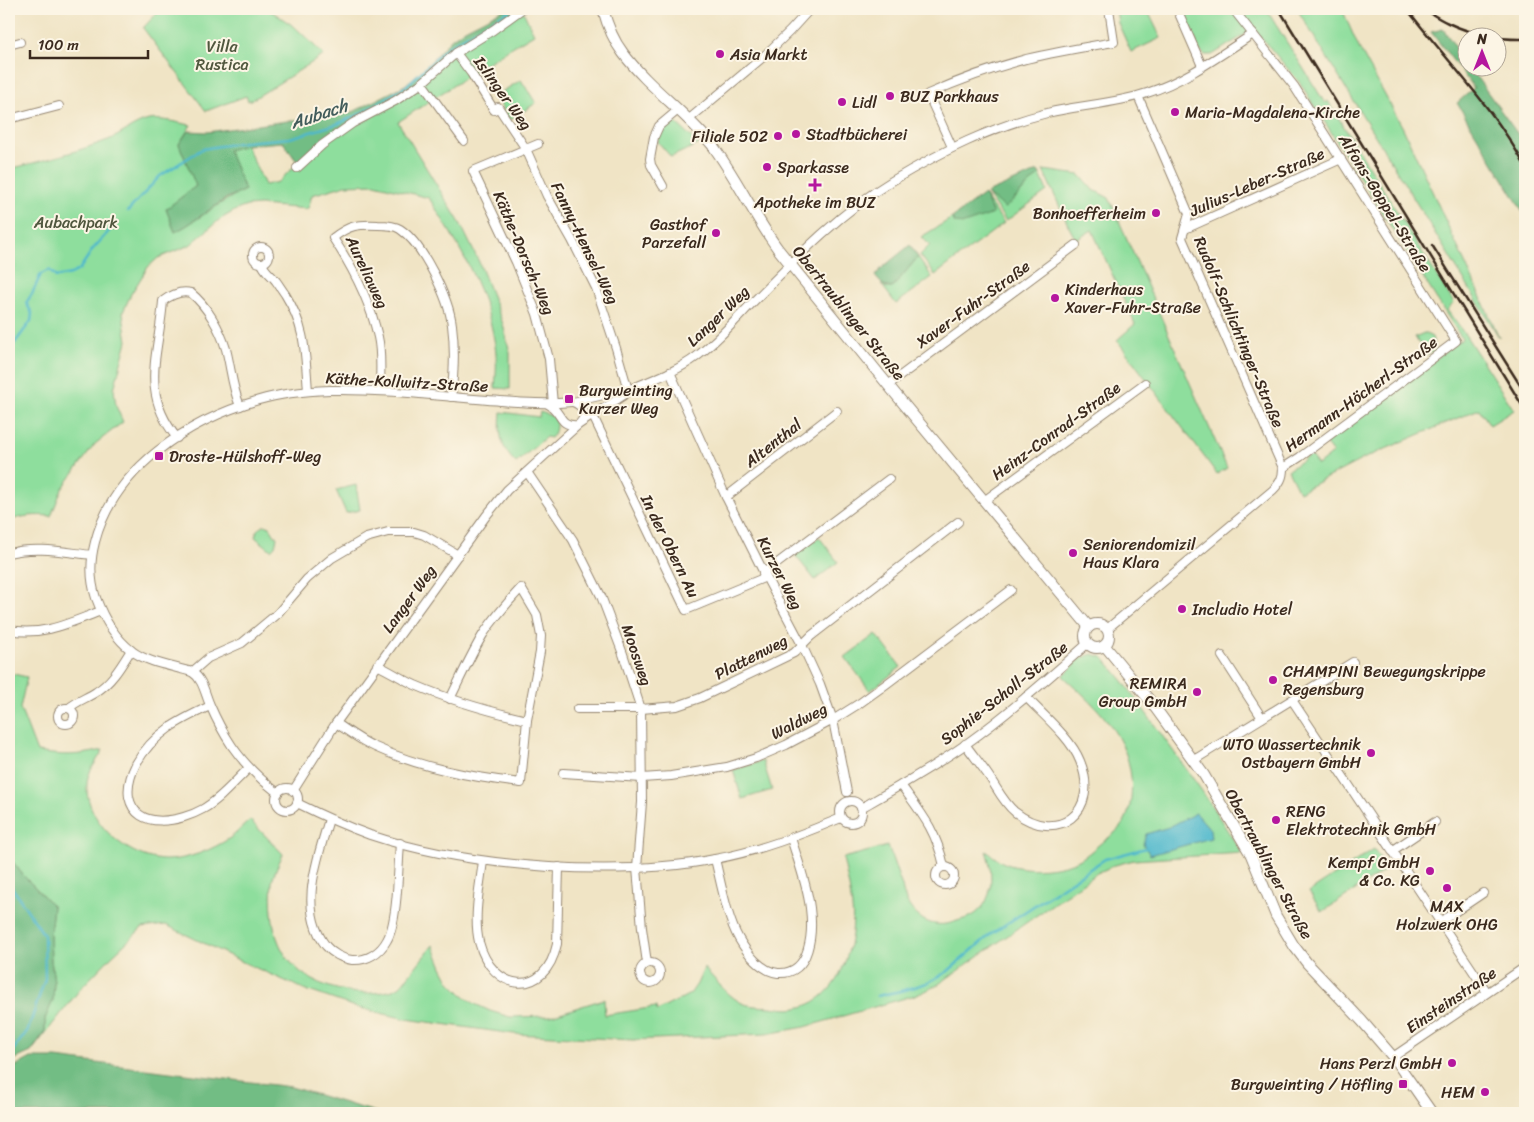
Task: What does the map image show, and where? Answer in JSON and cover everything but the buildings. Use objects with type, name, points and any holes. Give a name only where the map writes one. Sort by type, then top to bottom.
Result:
[{"type":"street","name":"Islinger Weg","points":[[296,168],[322,145],[353,123],[395,101],[422,83],[456,53],[522,9]]},
{"type":"street","name":"Obertraublinger Straße","points":[[602,9],[607,24],[622,52],[646,80],[712,146],[743,190],[768,235],[790,264],[1089,626]]},
{"type":"street","points":[[688,120],[762,58],[810,9]]},
{"type":"street","points":[[952,147],[928,94],[968,78],[1026,59],[1114,42],[1109,9]]},
{"type":"street","points":[[1177,9],[1202,66]]},
{"type":"street","name":"Alfons-Goppel-Straße","points":[[1234,9],[1294,86],[1456,341]]},
{"type":"street","name":"Langer Weg","points":[[293,791],[377,665],[507,490],[579,424],[624,395],[628,390],[670,372],[695,357],[718,338],[790,264],[842,217],[890,182],[952,147],[1000,127],[1047,113],[1138,96],[1167,85],[1182,78],[1253,34]]},
{"type":"street","points":[[9,45],[20,42]]},
{"type":"street","name":"Islinger Weg","points":[[456,53],[494,110],[498,107],[526,150]]},
{"type":"street","points":[[422,83],[464,141]]},
{"type":"street","name":"Rudolf-Schlichtinger-Straße","points":[[1138,96],[1189,214],[1182,238],[1283,468]]},
{"type":"street","points":[[9,119],[60,106]]},
{"type":"street","points":[[663,186],[651,165],[650,159],[654,137],[659,126],[678,110]]},
{"type":"street","points":[[526,150],[538,144]]},
{"type":"street","name":"Fanny-Hensel-Weg","points":[[526,150],[547,196],[596,288],[628,390]]},
{"type":"street","name":"Käthe-Dorsch-Weg","points":[[526,150],[473,171],[516,262],[537,314],[549,359],[550,404]]},
{"type":"street","name":"Julius-Leber-Straße","points":[[1185,229],[1341,159]]},
{"type":"street","name":"Aureliaweg","points":[[380,391],[381,360],[376,329],[354,272],[333,238],[354,225],[399,228],[408,235],[423,255],[448,306],[452,324],[452,397]]},
{"type":"street","name":"Xaver-Fuhr-Straße","points":[[888,385],[1076,245]]},
{"type":"street","points":[[262,263],[263,268],[276,280],[295,312],[302,332],[308,391]]},
{"type":"street","points":[[176,438],[156,403],[153,379],[163,301],[168,297],[182,292],[191,293],[207,311],[224,342],[240,406]]},
{"type":"street","name":"Hermann-Höcherl-Straße","points":[[1108,629],[1273,490],[1280,483],[1283,468],[1456,341]]},
{"type":"street","name":"Kurzer Weg","points":[[670,372],[726,497],[820,684],[833,720],[847,792]]},
{"type":"street","name":"Heinz-Conrad-Straße","points":[[984,501],[1146,383]]},
{"type":"street","name":"Käthe-Kollwitz-Straße","points":[[192,672],[144,658],[131,650],[108,623],[101,611],[94,591],[91,574],[92,555],[97,534],[106,511],[119,492],[145,462],[176,438],[217,415],[240,406],[280,394],[308,391],[380,391],[550,404],[572,402],[628,390]]},
{"type":"street","points":[[560,415],[563,406],[572,402],[580,405],[584,412],[583,420],[579,424],[570,426],[564,423]]},
{"type":"street","points":[[550,404],[555,408],[564,423],[565,438]]},
{"type":"street","name":"Altenthal","points":[[726,497],[837,411]]},
{"type":"street","name":"In der Obern Au","points":[[593,416],[686,610],[765,575],[775,565],[889,479]]},
{"type":"street","name":"Moosweg","points":[[527,472],[573,540],[601,596],[624,654],[641,709],[642,778],[637,868],[647,963]]},
{"type":"street","name":"Plattenweg","points":[[577,709],[641,709],[677,706],[700,698],[794,653],[811,636],[958,522]]},
{"type":"street","points":[[297,803],[297,796],[293,791],[287,789],[278,793],[249,768],[232,746],[210,706],[200,679],[192,672],[208,658],[242,643],[278,613],[307,579],[332,558],[366,538],[388,532],[414,532],[424,535],[458,555]]},
{"type":"street","points":[[9,553],[21,550],[48,550],[92,555]]},
{"type":"street","points":[[336,724],[373,746],[413,761],[462,774],[521,783],[527,720],[540,652],[541,636],[537,615],[521,588],[500,611],[484,633],[450,699]]},
{"type":"street","name":"Waldweg","points":[[563,773],[642,778],[699,773],[756,758],[786,745],[833,720],[886,685],[1011,590]]},
{"type":"street","points":[[9,630],[33,632],[47,630],[101,611]]},
{"type":"street","points":[[1099,624],[1108,629],[1109,641],[1105,646],[1096,649],[1087,644],[1084,635],[1089,626],[1099,624]]},
{"type":"street","name":"Sophie-Scholl-Straße","points":[[278,793],[277,802],[283,809],[292,808],[297,803],[370,834],[400,843],[483,861],[598,869],[673,865],[715,859],[791,838],[841,818],[846,823],[856,822],[860,817],[861,808],[965,744],[1026,697],[1087,644]]},
{"type":"street","name":"Obertraublinger Straße","points":[[1105,646],[1151,702],[1194,760],[1247,847],[1276,916],[1294,946],[1307,963],[1393,1057],[1432,1113]]},
{"type":"street","points":[[69,708],[108,683],[131,650]]},
{"type":"street","points":[[1222,656],[1262,718]]},
{"type":"street","points":[[1194,760],[1353,662]]},
{"type":"street","points":[[377,665],[414,684],[450,699],[499,714],[527,720]]},
{"type":"street","points":[[965,744],[1001,796],[1016,812],[1027,820],[1048,825],[1069,820],[1078,812],[1086,794],[1086,783],[1080,761],[1068,741],[1026,697]]},
{"type":"street","points":[[1292,700],[1487,992]]},
{"type":"street","points":[[210,706],[169,727],[144,752],[129,782],[128,793],[134,809],[140,815],[154,820],[186,817],[206,807],[249,768]]},
{"type":"street","points":[[901,785],[929,823],[936,838],[944,866]]},
{"type":"street","points":[[841,818],[840,808],[846,803],[853,802],[861,808]]},
{"type":"street","points":[[329,818],[315,868],[312,886],[312,905],[314,922],[321,939],[338,956],[352,960],[371,957],[387,941],[392,928],[400,843]]},
{"type":"street","points":[[1392,851],[1435,822]]},
{"type":"street","points":[[715,859],[731,920],[738,938],[751,956],[763,967],[773,972],[790,972],[804,962],[808,952],[811,920],[807,890],[791,838]]},
{"type":"street","points":[[483,861],[477,924],[479,941],[485,957],[495,971],[507,980],[518,984],[540,977],[554,957],[557,944],[559,867]]},
{"type":"street","points":[[1440,922],[1483,892]]},
{"type":"street","name":"Einsteinstraße","points":[[1393,1057],[1525,967]]},
{"type":"green space","name":"Villa Rustica","points":[[161,9],[268,9],[295,27],[324,55],[255,98],[248,101],[246,96],[206,111],[143,28]]},
{"type":"green space","points":[[504,9],[517,9],[452,50],[407,90],[335,131],[298,163],[283,142],[246,145],[228,150],[245,190],[227,198],[175,232],[166,209],[196,186],[179,144],[188,131],[207,132],[353,112],[405,85],[425,68],[451,39],[465,29]]},
{"type":"green space","name":"Aubachpark","points":[[517,9],[522,9],[534,34],[398,122],[460,223],[479,262],[503,324],[510,353],[510,389],[495,388],[496,353],[487,311],[462,253],[429,198],[375,184],[346,185],[312,195],[308,209],[260,205],[247,206],[219,220],[190,245],[158,258],[148,267],[131,294],[123,312],[127,341],[114,389],[116,406],[123,422],[95,444],[62,489],[51,516],[30,516],[9,521],[9,169],[96,144],[113,138],[149,120],[165,120],[191,125],[179,144],[196,186],[166,209],[175,232],[245,190],[227,150],[246,145],[265,185],[278,182],[298,163],[283,142],[335,131],[407,90],[452,50]]},
{"type":"green space","points":[[1116,9],[1147,9],[1161,38],[1131,52],[1118,23]]},
{"type":"green space","points":[[1182,9],[1266,9],[1325,103],[1328,101],[1454,303],[1447,310],[1514,410],[1490,425],[1479,409],[1369,456],[1299,492],[1288,470],[1310,455],[1318,465],[1333,453],[1325,443],[1462,339],[1300,83],[1254,29],[1212,55],[1205,55],[1200,51]]},
{"type":"green space","points":[[1297,9],[1342,9],[1358,46],[1403,128],[1499,337]]},
{"type":"green space","points":[[1443,29],[1456,48],[1456,65],[1431,32]]},
{"type":"green space","points":[[1466,78],[1477,78],[1525,144],[1525,215],[1457,103],[1474,88]]},
{"type":"green space","points":[[521,80],[536,103],[510,120],[495,96]]},
{"type":"green space","points":[[674,121],[699,144],[671,157],[658,142],[663,130]]},
{"type":"green space","points":[[1043,170],[1080,175],[1092,189],[1109,198],[1227,468],[1217,474],[1117,340],[1135,324],[1092,230],[1076,240]]},
{"type":"green space","points":[[1038,171],[1040,174],[1005,208],[987,193]]},
{"type":"green space","points":[[1040,174],[1047,191],[1006,221],[988,195],[1005,208]]},
{"type":"green space","points":[[984,194],[993,214],[964,224],[955,223],[952,218]]},
{"type":"green space","points":[[985,196],[1004,223],[935,275],[920,255],[930,245],[921,237],[952,218],[953,221],[993,213]]},
{"type":"green space","points":[[910,245],[918,257],[892,288],[884,285],[875,276]]},
{"type":"green space","points":[[918,257],[932,277],[896,304],[881,284],[887,288],[892,288]]},
{"type":"green space","points":[[1424,333],[1432,337],[1436,351],[1426,355],[1415,337]]},
{"type":"green space","points":[[501,412],[539,417],[540,412],[552,416],[556,422],[555,432],[551,438],[546,437],[516,463],[507,452],[502,440],[500,427]]},
{"type":"green space","points":[[356,485],[360,510],[346,513],[336,490]]},
{"type":"green space","points":[[264,525],[270,527],[277,538],[275,546],[271,550],[255,537],[257,530]]},
{"type":"green space","points":[[819,537],[838,562],[815,580],[795,555]]},
{"type":"green space","points":[[876,634],[901,667],[870,691],[845,657]]},
{"type":"green space","points":[[1092,654],[1103,657],[1123,681],[1202,791],[1242,853],[1134,860],[1115,865],[1097,873],[936,986],[919,994],[805,1027],[766,1034],[633,1040],[514,1034],[406,1019],[355,1007],[306,990],[166,925],[142,928],[112,956],[81,988],[31,1052],[45,1031],[45,1019],[53,1000],[54,982],[50,934],[53,906],[23,875],[9,857],[9,673],[27,677],[20,708],[37,752],[70,755],[103,750],[88,777],[87,792],[91,807],[99,821],[109,834],[122,845],[151,858],[174,860],[199,854],[223,842],[233,836],[250,820],[283,854],[272,882],[271,905],[275,930],[279,944],[286,957],[306,976],[319,983],[350,992],[389,991],[402,984],[433,945],[450,982],[462,994],[475,1004],[510,1017],[551,1016],[604,999],[605,1015],[656,1007],[657,1011],[690,994],[704,968],[730,995],[743,1004],[784,1009],[797,1008],[820,998],[836,981],[850,946],[853,915],[843,858],[888,846],[908,904],[918,916],[930,923],[936,924],[950,923],[966,918],[982,908],[991,885],[990,867],[986,851],[1002,862],[1019,867],[1049,868],[1077,861],[1113,835],[1119,828],[1127,816],[1132,789],[1128,761],[1117,735],[1096,708],[1063,676],[1081,658]]},
{"type":"green space","points":[[763,761],[772,790],[742,799],[733,770]]},
{"type":"green space","points":[[1374,849],[1387,869],[1322,912],[1309,892]]},
{"type":"green space","points":[[9,857],[23,875],[53,906],[50,934],[54,982],[53,1000],[45,1019],[45,1031],[31,1052],[9,1062]]},
{"type":"green space","points":[[31,1058],[56,1058],[291,1087],[379,1113],[9,1113],[9,1070]]},
{"type":"water","points":[[1196,813],[1210,829],[1211,838],[1150,855],[1143,844],[1146,834],[1169,827]]},
{"type":"waterway","name":"Aubach","points":[[649,9],[663,9]]},
{"type":"waterway","name":"Aubach","points":[[128,211],[160,176],[202,149],[244,142],[290,138],[337,124],[356,116],[405,87],[449,46],[509,11]]},
{"type":"waterway","name":"Aubach","points":[[9,351],[31,321],[32,313],[26,303],[41,274],[49,270],[56,277],[79,270],[93,249],[111,229]]},
{"type":"waterway","points":[[877,996],[927,983],[947,972],[991,934],[1105,859],[1146,848]]},
{"type":"waterway","name":"Aubach","points":[[9,883],[44,935],[45,979],[28,1030],[9,1056]]},
{"type":"railway","points":[[1279,9],[1525,410]]},
{"type":"railway","points":[[1407,9],[1485,105],[1525,166]]},
{"type":"railway","points":[[1424,9],[1448,23],[1476,33],[1496,37],[1525,39]]},
{"type":"railway","points":[[1432,245],[1525,393]]},
{"type":"place","name":"Asia Markt","points":[[720,54]]},
{"type":"place","name":"BUZ Parkhaus","points":[[890,96]]},
{"type":"place","name":"Lidl","points":[[842,102]]},
{"type":"place","name":"Maria-Magdalena-Kirche","points":[[1175,112]]},
{"type":"place","name":"Stadtbücherei","points":[[796,134]]},
{"type":"place","name":"Filiale 502","points":[[778,136]]},
{"type":"place","name":"Sparkasse","points":[[767,167]]},
{"type":"place","name":"Apotheke im BUZ","points":[[815,185]]},
{"type":"place","name":"Bonhoefferheim","points":[[1156,213]]},
{"type":"place","name":"Gasthof Parzefall","points":[[716,233]]},
{"type":"place","name":"Kinderhaus Xaver-Fuhr-Straße","points":[[1055,298]]},
{"type":"place","name":"Burgweinting Kurzer Weg","points":[[569,399]]},
{"type":"place","name":"Droste-Hülshoff-Weg","points":[[159,456]]},
{"type":"place","name":"Seniorendomizil Haus Klara","points":[[1073,553]]},
{"type":"place","name":"Includio Hotel","points":[[1182,609]]},
{"type":"place","name":"CHAMPINI Bewegungskrippe Regensburg","points":[[1273,680]]},
{"type":"place","name":"REMIRA Group GmbH","points":[[1197,692]]},
{"type":"place","name":"WTO Wassertechnik Ostbayern GmbH","points":[[1371,753]]},
{"type":"place","name":"RENG Elektrotechnik GmbH","points":[[1276,820]]},
{"type":"place","name":"Kempf GmbH & Co. KG","points":[[1430,871]]},
{"type":"place","name":"MAX Holzwerk OHG","points":[[1447,888]]},
{"type":"place","name":"Hans Perzl GmbH","points":[[1452,1063]]},
{"type":"place","name":"Burgweinting / Höfling","points":[[1403,1084]]},
{"type":"place","name":"HEM","points":[[1485,1092]]}]
